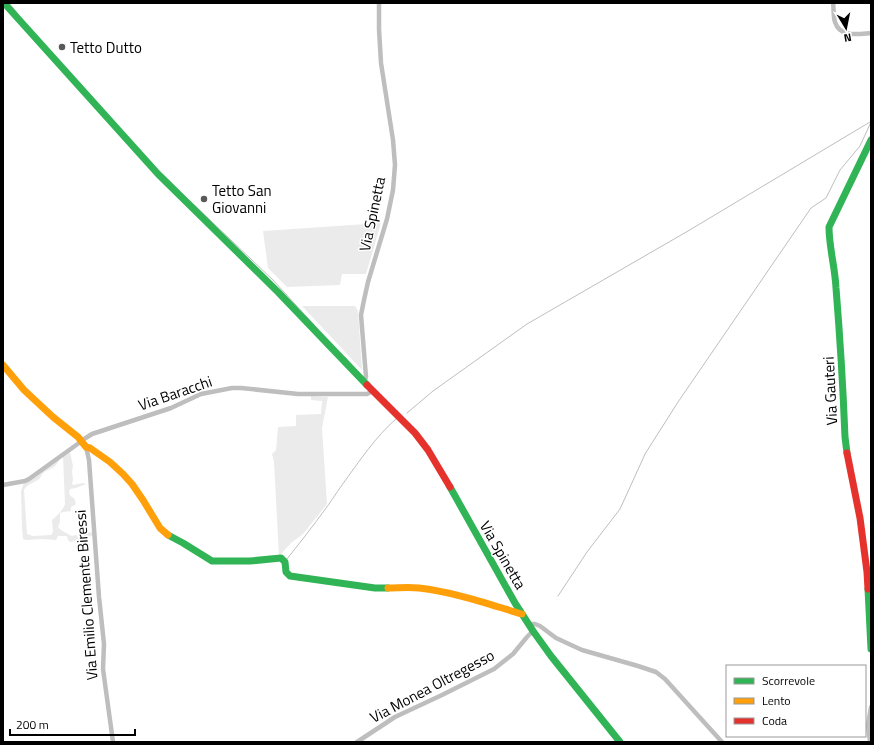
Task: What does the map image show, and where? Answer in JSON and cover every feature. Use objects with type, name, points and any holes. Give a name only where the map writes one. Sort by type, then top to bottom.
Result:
[{"type":"street","name":"Via Spinetta","points":[[4,3],[170,187],[278,292],[415,434],[428,450],[439,468],[533,631],[551,656],[620,742]]},
{"type":"street","name":"Via Spinetta","points":[[364,382],[366,377],[361,315],[368,282],[387,219],[393,190],[395,165],[394,140],[381,63],[379,3]]},
{"type":"street","points":[[833,3],[834,20],[841,31],[849,34],[871,33]]},
{"type":"street","name":"Via Gauteri","points":[[871,140],[829,227],[837,290],[845,437],[860,518],[866,564],[871,650]]},
{"type":"street","name":"Via Emilio Clemente Biressi","points":[[3,365],[24,390],[53,417],[78,437],[87,449],[104,644],[103,668],[113,742]]},
{"type":"street","name":"Via Baracchi","points":[[3,486],[30,479],[92,434],[171,408],[201,394],[232,388],[308,394],[367,394],[373,392]]},
{"type":"street","name":"Via Emilio Clemente Biressi","points":[[86,447],[90,448],[110,462],[123,474],[144,500],[160,528],[168,535],[212,560],[250,561],[281,558],[285,562],[286,572],[290,576],[375,588],[418,588],[432,590],[462,596],[522,614]]},
{"type":"street","points":[[529,624],[540,626],[556,638],[582,650],[656,672],[665,679],[722,742]]},
{"type":"street","name":"Via Monea Oltregesso","points":[[357,742],[396,717],[494,669],[513,654],[533,631]]},
{"type":"street","points":[[870,742],[868,725],[871,707]]},
{"type":"shaded area","points":[[381,223],[366,274],[342,274],[340,285],[287,287],[268,268],[263,231]]},
{"type":"shaded area","points":[[302,306],[355,306],[358,311],[362,370]]},
{"type":"shaded area","points":[[311,396],[328,397],[322,428],[327,504],[303,534],[291,543],[279,556],[274,462],[272,454],[276,450],[278,427],[296,426],[296,415],[321,414],[322,401],[311,400]]},
{"type":"shaded area","points":[[70,452],[73,466],[72,484],[86,484],[70,489],[70,495],[74,498],[76,504],[71,507],[71,511],[60,513],[65,504],[63,457]]},
{"type":"shaded area","points":[[59,459],[56,466],[45,472],[39,479],[24,490],[27,534],[33,536],[51,535],[53,532],[52,520],[60,513],[60,522],[58,527],[62,531],[72,536],[77,535],[78,538],[83,538],[84,534],[90,532],[94,535],[70,542],[67,536],[58,536],[56,540],[23,539],[21,491],[24,482]]},
{"type":"waterway","points":[[9,3],[18,14]]},
{"type":"waterway","points":[[407,413],[433,391],[527,324],[688,231],[870,122]]},
{"type":"waterway","points":[[558,596],[587,552],[620,509],[645,454],[678,402],[811,208],[826,198],[840,170],[860,146],[871,122]]},
{"type":"waterway","points":[[189,200],[273,280],[317,328]]},
{"type":"waterway","points":[[345,357],[351,364]]},
{"type":"waterway","points":[[287,559],[381,433],[396,419]]},
{"type":"traffic: fast","points":[[4,3],[158,174],[278,292],[367,385]]},
{"type":"traffic: fast","points":[[847,453],[835,280],[829,227],[871,140]]},
{"type":"traffic: fast","points":[[450,487],[515,603],[533,631],[551,656],[620,742]]},
{"type":"traffic: fast","points":[[168,535],[212,561],[250,561],[281,558],[285,562],[286,572],[290,576],[375,588],[388,588]]},
{"type":"traffic: fast","points":[[868,589],[871,649]]},
{"type":"traffic: slow","points":[[3,365],[24,390],[53,417],[78,437],[86,447],[90,448],[110,462],[123,474],[143,500],[160,528],[168,535]]},
{"type":"traffic: slow","points":[[388,588],[419,588],[445,592],[522,614]]},
{"type":"traffic: jam","points":[[367,385],[415,433],[428,450],[450,487]]},
{"type":"traffic: jam","points":[[847,453],[860,518],[868,589]]},
{"type":"place","name":"Tetto Dutto","points":[[62,47]]},
{"type":"place","name":"Tetto San Giovanni","points":[[204,199]]}]
